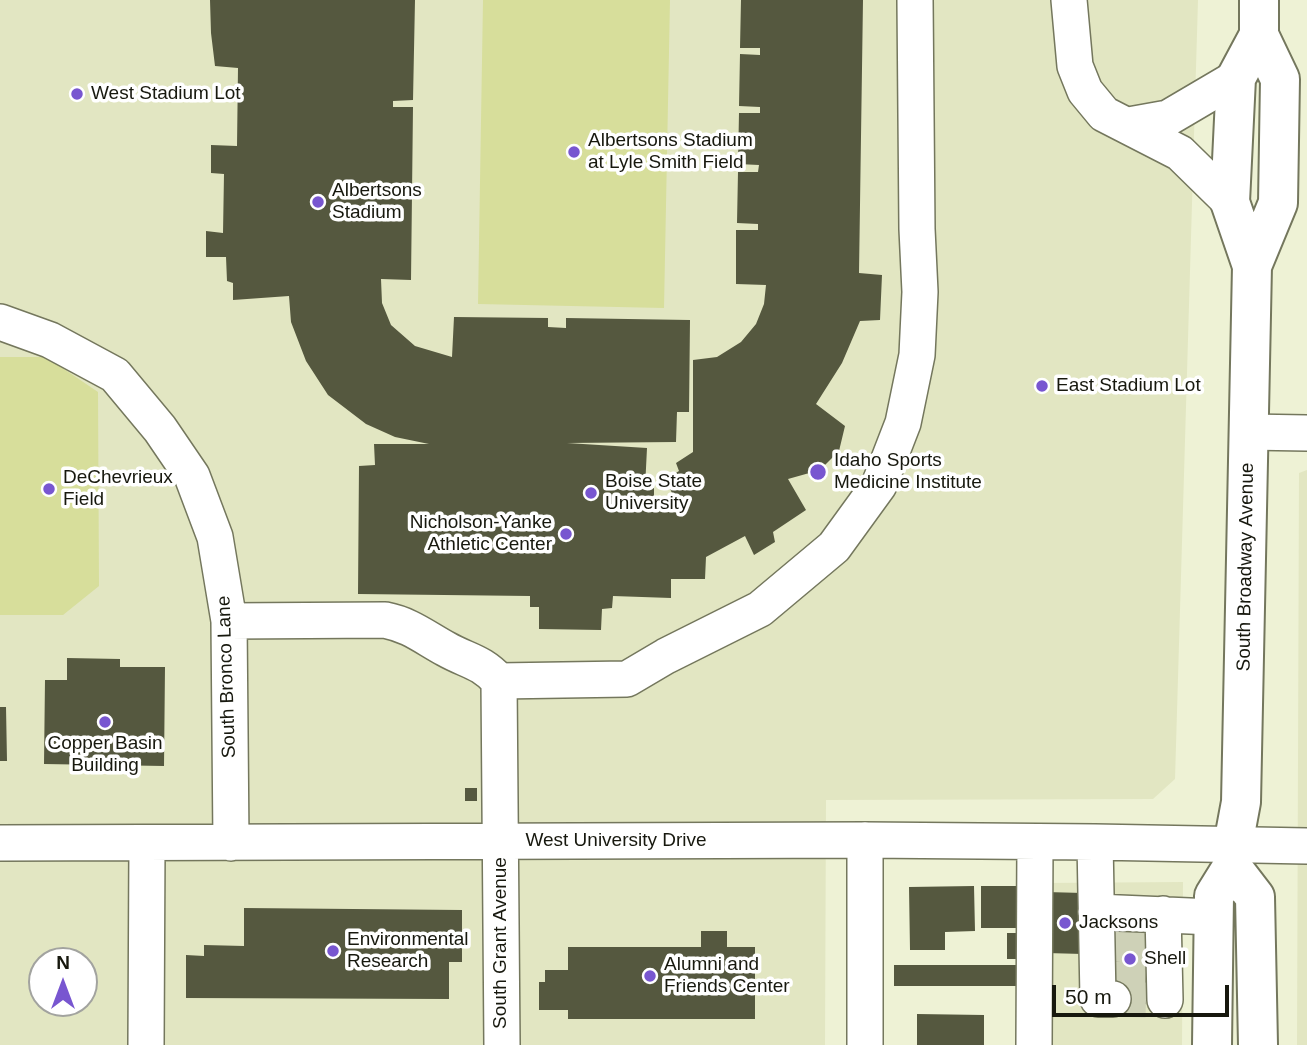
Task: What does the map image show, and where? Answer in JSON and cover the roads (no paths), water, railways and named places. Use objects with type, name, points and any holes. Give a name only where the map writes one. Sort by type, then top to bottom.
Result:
[{"type":"main road","name":"South Broadway Avenue","points":[[1212,1045],[1214,896],[1232,856],[1241,802],[1252,266],[1230,202],[1236,78],[1259,17]]},
{"type":"main road","name":"South Broadway Avenue","points":[[1252,266],[1278,204],[1280,79],[1259,17]]},
{"type":"main road","points":[[1232,856],[1255,897],[1258,1045]]},
{"type":"street","points":[[229,621],[385,620],[405,624],[448,651],[488,668],[499,681],[626,679],[760,609],[834,547],[879,485],[903,424],[917,355],[920,292],[915,0]]},
{"type":"street","points":[[1069,0],[1075,66],[1085,91],[1104,114],[1180,153],[1230,202]]},
{"type":"street","points":[[1129,125],[1168,118],[1236,78]]},
{"type":"street","name":"South Bronco Lane","points":[[0,322],[50,340],[115,376],[160,429],[192,476],[215,537],[229,621],[231,843]]},
{"type":"street","points":[[1248,432],[1307,433]]},
{"type":"street","name":"South Grant Avenue","points":[[499,681],[502,1045]]},
{"type":"street","points":[[865,840],[865,1045]]},
{"type":"street","name":"West University Drive","points":[[0,843],[865,840],[1095,842],[1232,856],[1307,846]]},
{"type":"street","points":[[1034,1045],[1035,842]]},
{"type":"street","points":[[1095,842],[1133,961],[1212,1001]]},
{"type":"street","points":[[146,1045],[147,843]]},
{"type":"street","points":[[1133,961],[1213,917]]},
{"type":"tunnel","points":[[1113,944],[1146,945]]},
{"type":"tunnel","points":[[1113,972],[1146,973]]},
{"type":"tunnel","points":[[1113,999],[1146,1000]]},
{"type":"place","name":"West Stadium Lot","points":[[77,94]]},
{"type":"place","name":"Albertsons Stadium at Lyle Smith Field","points":[[574,152]]},
{"type":"place","name":"Albertsons Stadium","points":[[318,202]]},
{"type":"place","name":"East Stadium Lot","points":[[1042,386]]},
{"type":"place","name":"Idaho Sports Medicine Institute","points":[[818,472]]},
{"type":"place","name":"DeChevrieux Field","points":[[49,489]]},
{"type":"place","name":"Boise State University","points":[[591,493]]},
{"type":"place","name":"Nicholson-Yanke Athletic Center","points":[[566,534]]},
{"type":"place","name":"Copper Basin Building","points":[[105,722]]},
{"type":"place","name":"Jacksons","points":[[1065,923]]},
{"type":"place","name":"Environmental Research","points":[[333,951]]},
{"type":"place","name":"Shell","points":[[1130,959]]},
{"type":"place","name":"Alumni and Friends Center","points":[[650,976]]}]
